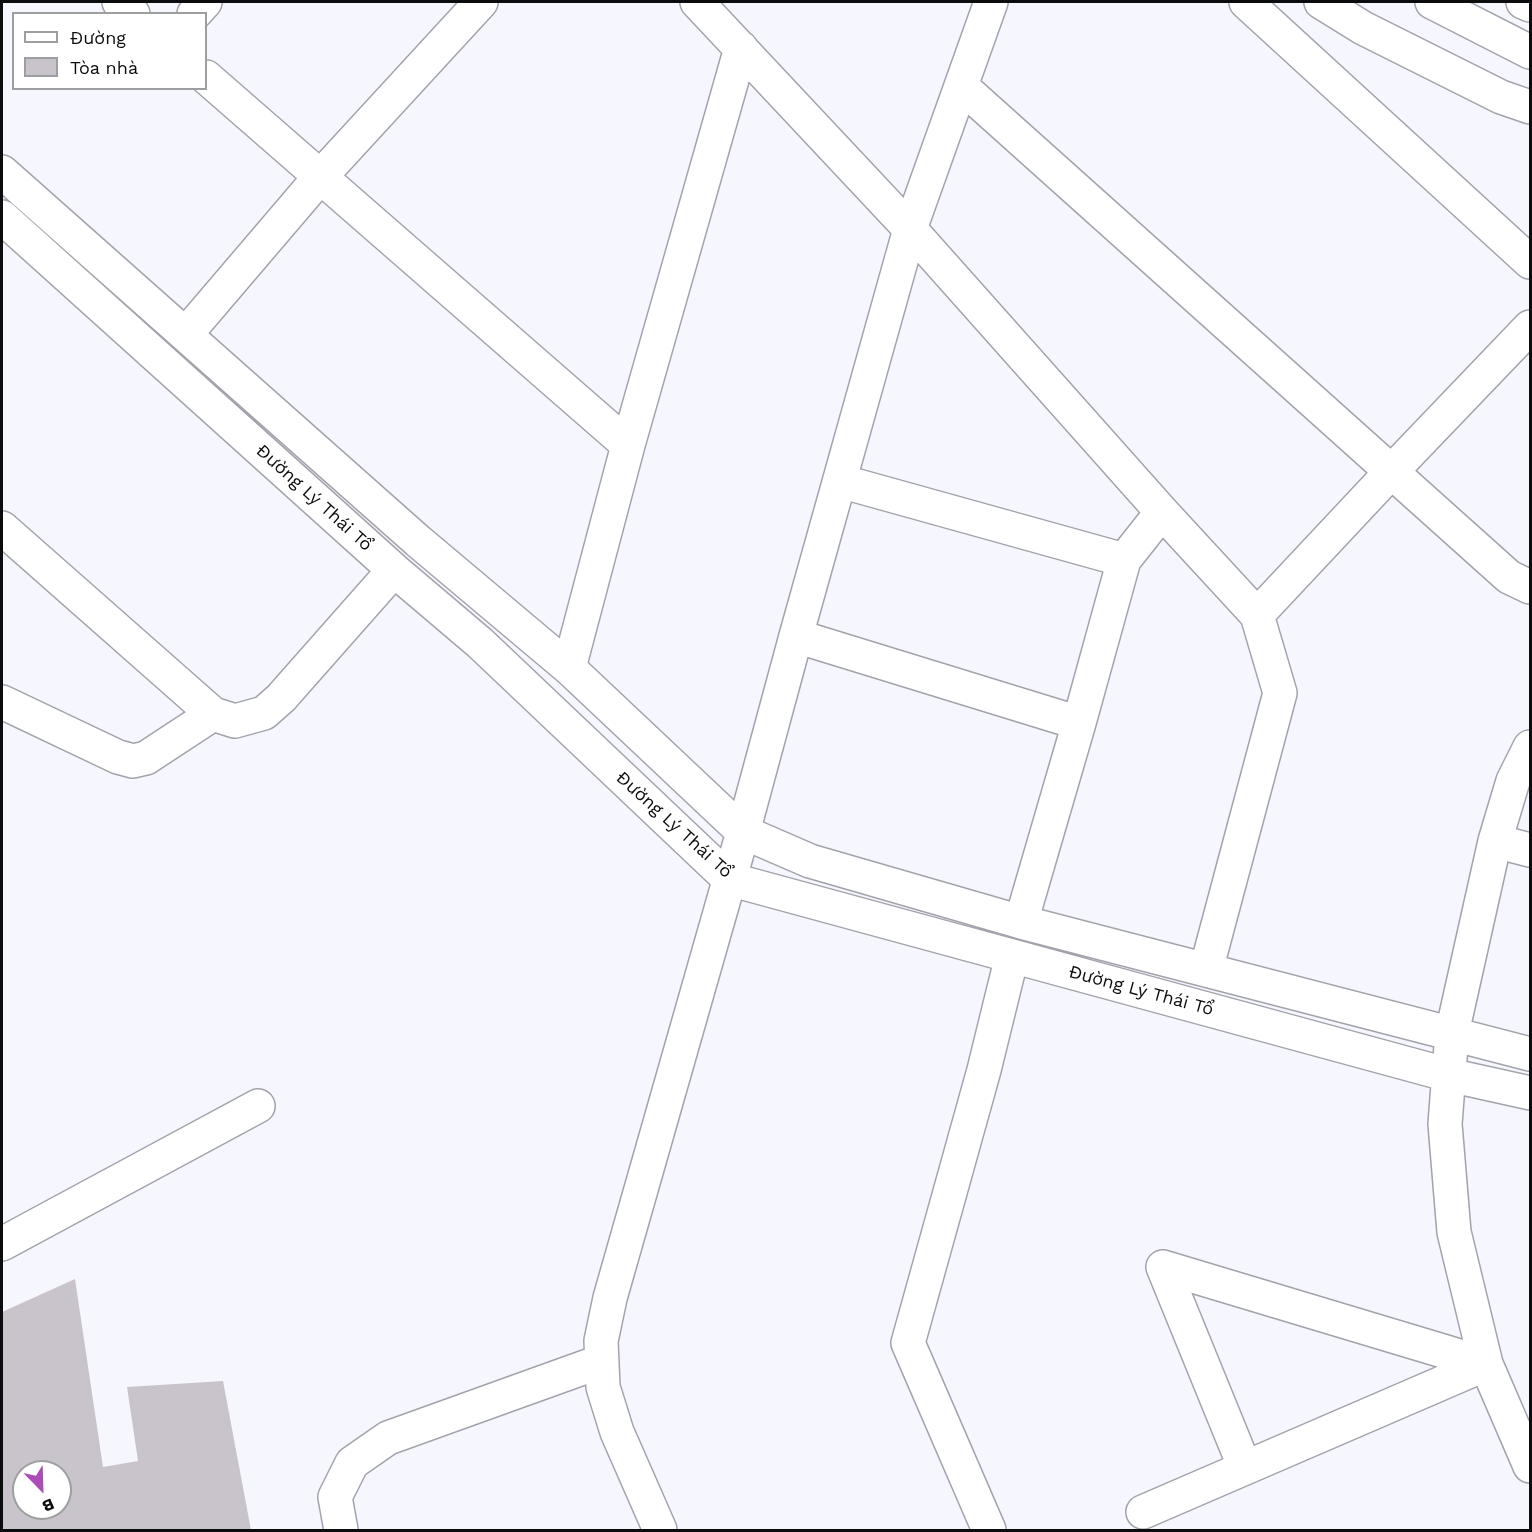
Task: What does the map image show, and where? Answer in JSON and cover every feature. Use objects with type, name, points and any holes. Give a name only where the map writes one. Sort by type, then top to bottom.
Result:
[{"type":"street","points":[[119,2],[131,12]]},
{"type":"street","points":[[186,334],[320,177],[481,2]]},
{"type":"street","points":[[697,2],[910,229],[1257,615],[1280,693],[1206,970]]},
{"type":"street","points":[[660,1530],[617,1432],[603,1387],[601,1341],[610,1298],[743,832],[910,229],[991,2]]},
{"type":"street","points":[[1245,2],[1530,262]]},
{"type":"street","points":[[1321,2],[1373,34],[1501,97],[1530,107]]},
{"type":"street","points":[[1432,2],[1530,52]]},
{"type":"street","points":[[1523,2],[1530,5]]},
{"type":"street","points":[[569,668],[628,445],[741,48]]},
{"type":"street","points":[[207,78],[628,445]]},
{"type":"street","points":[[961,86],[1509,577],[1530,587]]},
{"type":"street","name":"Đường Lý Thái Tổ","points":[[2,172],[418,541],[569,668],[743,832],[810,861],[1021,922],[1530,1054]]},
{"type":"street","name":"Đường Lý Thái Tổ","points":[[2,217],[394,570],[480,643],[729,879],[1449,1075],[1530,1093]]},
{"type":"street","points":[[1257,615],[1530,327]]},
{"type":"street","points":[[840,481],[1124,560]]},
{"type":"street","points":[[1021,922],[1124,560],[1162,512]]},
{"type":"street","points":[[2,528],[213,714],[235,721],[264,713],[281,698],[394,570]]},
{"type":"street","points":[[796,636],[1079,723]]},
{"type":"street","points":[[2,702],[118,757],[133,761],[147,758],[213,714]]},
{"type":"street","points":[[1530,747],[1513,781],[1495,841],[1452,1033],[1445,1124],[1454,1232],[1486,1364],[1530,1466]]},
{"type":"street","points":[[1495,841],[1530,850]]},
{"type":"street","points":[[989,1530],[908,1343],[984,1070],[1012,956]]},
{"type":"street","points":[[2,1244],[258,1106]]},
{"type":"street","points":[[1245,1468],[1163,1267],[1486,1364]]},
{"type":"street","points":[[341,1530],[334,1497],[352,1463],[388,1438],[602,1361]]},
{"type":"street","points":[[1143,1512],[1486,1364]]},
{"type":"building","points":[[75,1279],[103,1467],[138,1461],[127,1387],[223,1381],[251,1530],[2,1530],[2,1312]]}]
